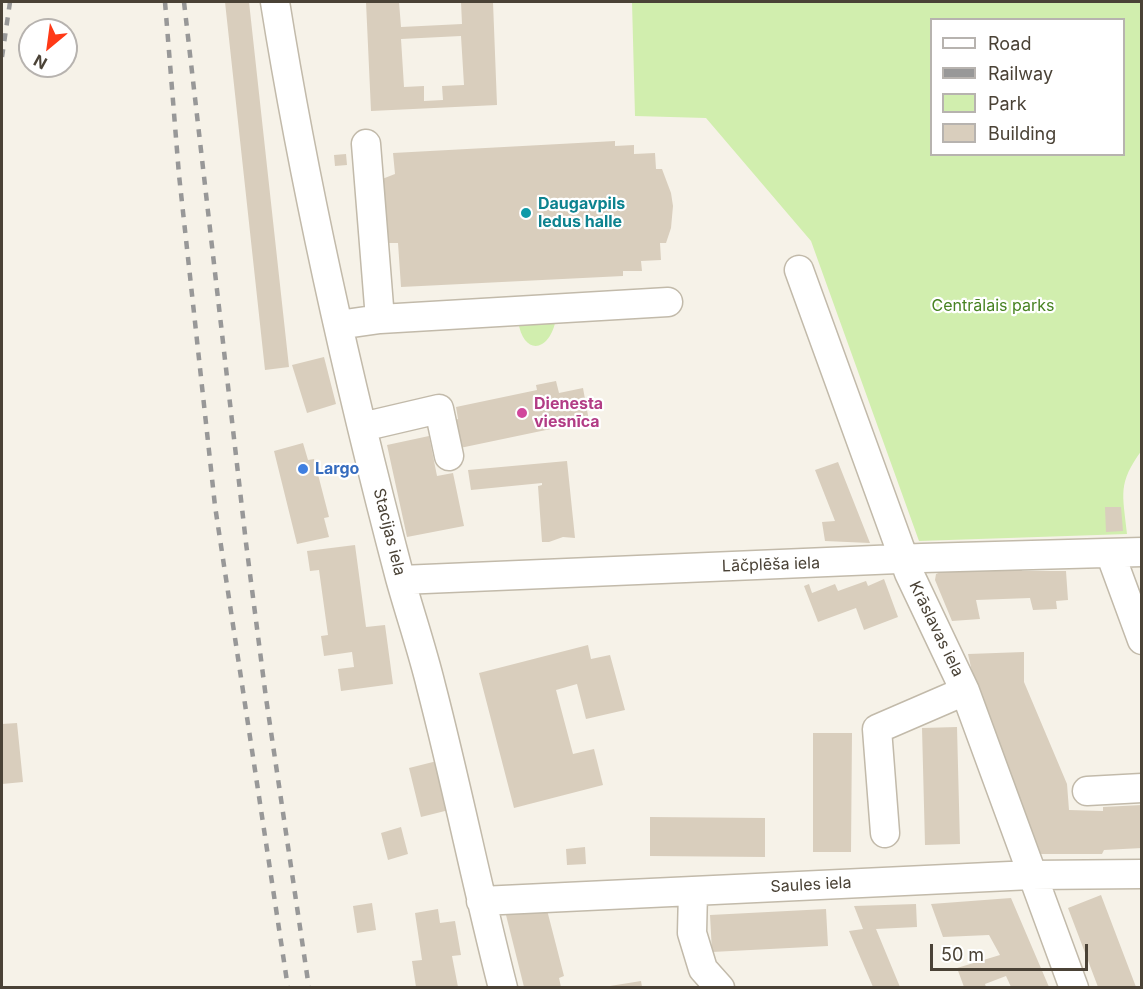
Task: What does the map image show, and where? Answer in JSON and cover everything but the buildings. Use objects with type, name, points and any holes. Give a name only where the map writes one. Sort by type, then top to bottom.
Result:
[{"type":"street","name":"Stacijas iela","points":[[275,2],[302,150],[338,325],[401,580],[431,685],[503,987]]},
{"type":"street","points":[[366,144],[380,319]]},
{"type":"street","name":"Krāslavas iela","points":[[799,270],[909,573],[965,691],[1074,987]]},
{"type":"street","points":[[338,325],[380,319],[668,302]]},
{"type":"street","points":[[362,427],[439,409],[449,456]]},
{"type":"street","name":"Lāčplēša iela","points":[[401,580],[905,559],[1142,552]]},
{"type":"street","points":[[1110,553],[1142,640]]},
{"type":"street","points":[[885,833],[877,729],[965,691]]},
{"type":"street","points":[[1087,791],[1142,788]]},
{"type":"street","name":"Saules iela","points":[[481,901],[1031,875],[1142,874]]},
{"type":"street","points":[[693,891],[692,933],[703,969],[720,987]]},
{"type":"green space","name":"Centrālais parks","points":[[632,2],[1141,2],[1142,450],[1125,481],[1123,499],[1127,534],[919,541],[811,241],[706,118],[635,116]]},
{"type":"green space","points":[[556,318],[549,338],[537,346],[526,341],[518,321]]},
{"type":"railway","points":[[2,57],[10,2]]},
{"type":"railway","points":[[165,2],[179,175],[215,506],[288,988]]},
{"type":"railway","points":[[184,2],[246,543],[266,698],[309,988]]},
{"type":"place","name":"Daugavpils ledus halle","points":[[526,213]]},
{"type":"place","name":"Dienesta viesnīca","points":[[522,413]]},
{"type":"place","name":"Largo","points":[[303,469]]}]
